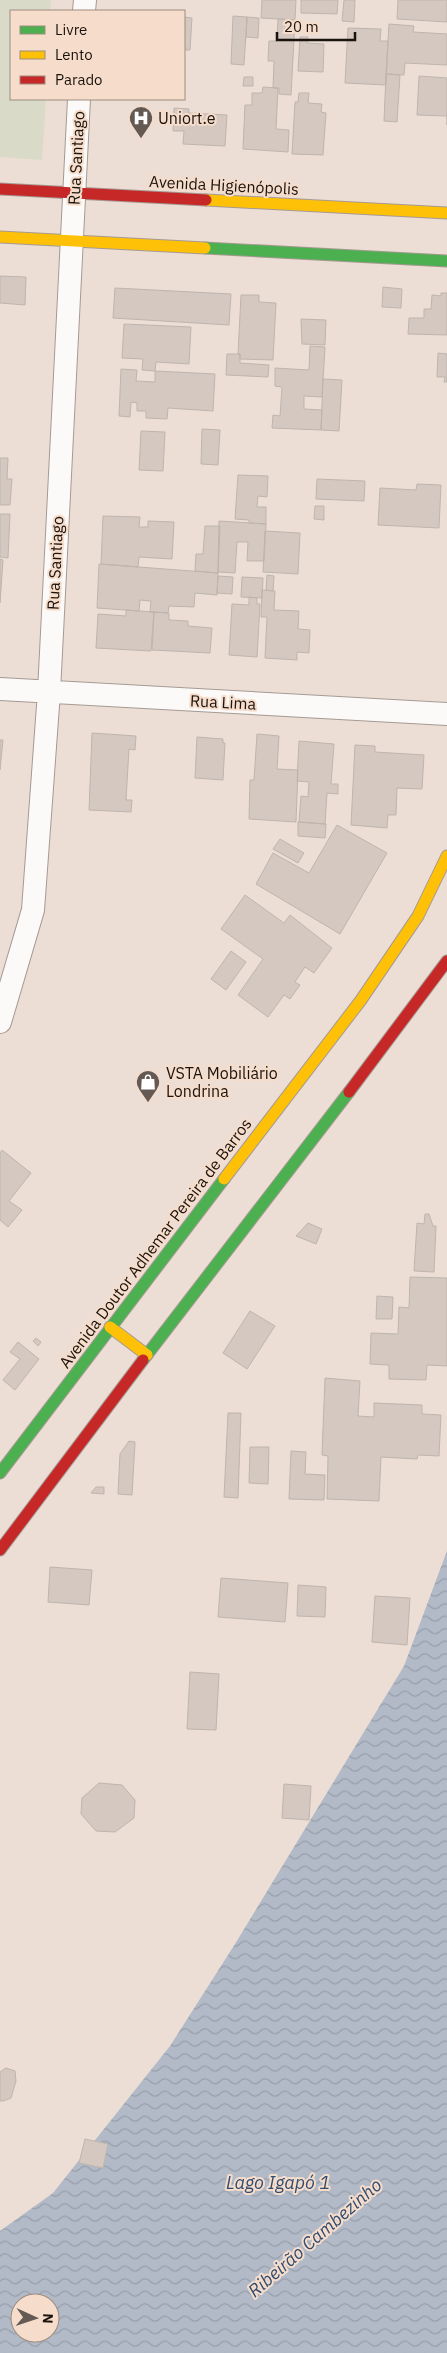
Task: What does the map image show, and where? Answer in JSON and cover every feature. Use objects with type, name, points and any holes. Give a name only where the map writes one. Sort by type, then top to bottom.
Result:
[{"type":"street","name":"Rua Santiago","points":[[0,1022],[33,910],[49,692],[79,100]]},
{"type":"street","name":"Avenida Higienópolis","points":[[0,189],[447,213]]},
{"type":"street","points":[[0,237],[447,261]]},
{"type":"street","name":"Rua Lima","points":[[0,689],[447,714]]},
{"type":"street","name":"Avenida Doutor Adhemar Pereira de Barros","points":[[0,1473],[361,1000],[418,916],[447,856]]},
{"type":"street","points":[[0,1550],[421,998],[447,961]]},
{"type":"street","points":[[110,1327],[147,1355]]},
{"type":"green space","points":[[0,0],[51,0],[50,10],[10,10],[10,100],[46,100],[42,160],[0,157]]},
{"type":"water","name":"Lago Igapó 1","points":[[447,1551],[447,2353],[0,2353],[0,2231],[53,2193],[170,2046],[235,1944],[404,1666]]},
{"type":"building","points":[[262,0],[296,0],[295,20],[261,18]]},
{"type":"building","points":[[301,0],[338,0],[337,14],[301,13]]},
{"type":"building","points":[[344,0],[355,0],[354,22],[342,21]]},
{"type":"building","points":[[398,0],[447,0],[447,22],[397,19]]},
{"type":"building","points":[[233,16],[247,17],[244,65],[231,64]]},
{"type":"building","points":[[185,17],[192,18],[190,50],[185,50]]},
{"type":"building","points":[[247,17],[259,18],[258,38],[246,37]]},
{"type":"building","points":[[278,19],[295,20],[291,95],[279,94],[279,88],[273,88],[274,61],[268,61],[269,41],[277,41]]},
{"type":"building","points":[[389,24],[414,26],[413,32],[447,34],[447,65],[405,63],[404,75],[386,74]]},
{"type":"building","points":[[348,28],[381,29],[380,41],[388,41],[386,85],[345,83]]},
{"type":"building","points":[[300,37],[308,37],[307,43],[324,44],[323,72],[298,71]]},
{"type":"building","points":[[386,74],[400,75],[397,122],[384,121]]},
{"type":"building","points":[[419,76],[447,78],[447,116],[417,115]]},
{"type":"building","points":[[244,77],[253,77],[253,86],[243,86]]},
{"type":"building","points":[[263,87],[278,88],[276,129],[289,130],[288,152],[243,149],[245,105],[252,105],[252,93],[262,93]]},
{"type":"building","points":[[299,93],[309,93],[308,103],[322,104],[321,112],[326,113],[323,155],[292,154],[295,102],[298,102]]},
{"type":"building","points":[[174,108],[189,109],[189,113],[227,115],[225,146],[183,144],[184,131],[173,131]]},
{"type":"building","points":[[0,276],[26,277],[25,305],[0,303]]},
{"type":"building","points":[[383,287],[402,289],[401,308],[382,307]]},
{"type":"building","points":[[115,288],[231,294],[229,325],[113,318]]},
{"type":"building","points":[[441,293],[447,293],[447,335],[408,334],[409,318],[424,318],[424,309],[431,309],[432,295],[441,296]]},
{"type":"building","points":[[241,295],[259,295],[259,302],[276,303],[273,360],[240,359],[240,354],[238,354]]},
{"type":"building","points":[[301,319],[326,320],[325,345],[302,344]]},
{"type":"building","points":[[124,324],[191,327],[189,364],[156,362],[155,371],[142,370],[143,359],[122,358]]},
{"type":"building","points":[[310,346],[325,347],[322,397],[304,396],[304,409],[322,410],[321,430],[272,428],[273,415],[280,416],[282,387],[275,386],[275,368],[309,370]]},
{"type":"building","points":[[438,353],[447,354],[447,382],[444,382],[445,377],[437,377]]},
{"type":"building","points":[[227,354],[240,354],[240,363],[269,365],[268,377],[226,375]]},
{"type":"building","points":[[121,369],[137,370],[136,381],[155,382],[155,371],[215,374],[213,411],[168,408],[167,419],[146,418],[146,411],[137,411],[137,403],[131,402],[130,417],[119,416]]},
{"type":"building","points":[[323,379],[342,380],[339,431],[321,430]]},
{"type":"building","points":[[202,429],[220,430],[218,465],[201,464]]},
{"type":"building","points":[[141,431],[165,432],[163,471],[139,470]]},
{"type":"building","points":[[0,458],[8,458],[7,479],[12,479],[10,505],[0,505]]},
{"type":"building","points":[[238,475],[268,476],[267,497],[258,496],[257,507],[266,507],[266,524],[249,523],[249,520],[235,519]]},
{"type":"building","points":[[317,479],[365,481],[364,501],[316,499]]},
{"type":"building","points":[[417,484],[441,485],[439,528],[378,525],[380,488],[416,490]]},
{"type":"building","points":[[315,506],[324,506],[324,520],[314,519]]},
{"type":"building","points":[[0,514],[10,514],[8,558],[0,557]]},
{"type":"building","points":[[103,516],[140,517],[139,527],[148,527],[148,521],[174,522],[172,559],[139,557],[138,567],[101,564]]},
{"type":"building","points":[[219,521],[266,524],[264,561],[247,561],[248,542],[237,542],[235,573],[218,572]]},
{"type":"building","points":[[205,526],[220,526],[218,573],[195,571],[196,554],[203,554]]},
{"type":"building","points":[[265,531],[300,533],[298,574],[263,572]]},
{"type":"building","points":[[0,559],[3,560],[0,603]]},
{"type":"building","points":[[99,564],[218,573],[217,595],[195,593],[194,607],[169,606],[168,613],[150,612],[151,601],[140,600],[139,611],[97,608]]},
{"type":"building","points":[[267,575],[274,576],[273,591],[266,590]]},
{"type":"building","points":[[218,576],[233,577],[232,594],[217,593]]},
{"type":"building","points":[[242,577],[263,578],[262,598],[241,597]]},
{"type":"building","points":[[262,590],[275,591],[274,610],[299,611],[298,629],[310,630],[309,653],[297,652],[297,660],[265,658],[267,617],[261,617]]},
{"type":"building","points":[[249,597],[257,598],[257,604],[260,604],[257,657],[229,655],[232,604],[249,605]]},
{"type":"building","points":[[126,610],[154,612],[151,651],[96,648],[98,614],[126,616]]},
{"type":"building","points":[[154,612],[169,613],[169,620],[188,621],[188,626],[212,628],[210,653],[152,650]]},
{"type":"building","points":[[92,733],[136,736],[135,750],[129,749],[126,800],[132,800],[131,812],[89,810]]},
{"type":"building","points":[[257,734],[279,736],[277,769],[298,770],[296,822],[249,819],[250,780],[254,780]]},
{"type":"building","points":[[197,737],[223,739],[223,743],[225,743],[223,780],[195,778]]},
{"type":"building","points":[[0,740],[3,740],[0,770]]},
{"type":"building","points":[[299,741],[334,744],[331,784],[338,784],[338,794],[327,793],[325,824],[299,822],[301,796],[308,797],[309,782],[297,781]]},
{"type":"building","points":[[355,745],[375,746],[375,752],[424,755],[422,789],[397,788],[396,815],[388,815],[387,828],[351,825]]},
{"type":"building","points":[[298,822],[326,824],[325,838],[298,836]]},
{"type":"building","points":[[337,825],[387,853],[340,934],[256,884],[273,853],[309,873]]},
{"type":"building","points":[[280,839],[304,853],[298,863],[273,849]]},
{"type":"building","points":[[245,895],[284,923],[290,915],[332,948],[314,973],[305,967],[295,982],[300,985],[290,999],[284,995],[268,1017],[238,995],[263,959],[221,929]]},
{"type":"building","points":[[231,951],[246,962],[226,990],[211,979]]},
{"type":"building","points":[[2,1150],[31,1173],[9,1201],[22,1210],[8,1227],[0,1220],[0,1153]]},
{"type":"building","points":[[425,1214],[429,1214],[433,1226],[436,1226],[434,1272],[414,1271],[417,1223],[424,1224]]},
{"type":"building","points":[[308,1223],[322,1229],[316,1244],[296,1236]]},
{"type":"building","points":[[410,1277],[447,1278],[447,1366],[427,1365],[426,1380],[389,1379],[389,1365],[370,1364],[371,1333],[398,1334],[399,1307],[409,1308]]},
{"type":"building","points":[[377,1296],[393,1297],[392,1319],[376,1319]]},
{"type":"building","points":[[250,1311],[275,1326],[247,1369],[223,1353]]},
{"type":"building","points":[[36,1338],[41,1342],[38,1346],[33,1341]]},
{"type":"building","points":[[18,1342],[39,1359],[15,1390],[3,1380],[20,1359],[10,1352]]},
{"type":"building","points":[[325,1378],[360,1381],[358,1416],[374,1417],[374,1403],[422,1405],[422,1414],[441,1415],[439,1456],[418,1455],[417,1459],[381,1457],[379,1501],[327,1499],[328,1456],[322,1455]]},
{"type":"building","points":[[228,1413],[241,1413],[238,1498],[224,1497]]},
{"type":"building","points":[[129,1441],[135,1442],[132,1495],[118,1494],[120,1454]]},
{"type":"building","points":[[250,1447],[269,1447],[268,1484],[249,1483]]},
{"type":"building","points":[[291,1451],[306,1452],[305,1474],[325,1475],[324,1500],[289,1499]]},
{"type":"building","points":[[96,1487],[104,1487],[104,1494],[91,1493]]},
{"type":"building","points":[[50,1567],[92,1570],[89,1605],[48,1602]]},
{"type":"building","points":[[221,1578],[288,1583],[285,1622],[218,1617]]},
{"type":"building","points":[[298,1585],[326,1587],[325,1617],[297,1616]]},
{"type":"building","points":[[375,1596],[410,1598],[407,1645],[372,1642]]},
{"type":"building","points":[[190,1672],[219,1674],[216,1730],[187,1729]]},
{"type":"building","points":[[99,1783],[122,1785],[135,1800],[134,1818],[115,1832],[96,1831],[81,1814],[82,1798]]},
{"type":"building","points":[[284,1784],[311,1786],[309,1820],[282,1818]]},
{"type":"building","points":[[6,2068],[15,2071],[16,2081],[11,2098],[0,2101],[0,2072]]},
{"type":"building","points":[[85,2139],[108,2144],[103,2168],[79,2163]]},
{"type":"traffic: fast","points":[[205,248],[447,261]]},
{"type":"traffic: fast","points":[[143,1360],[349,1092]]},
{"type":"traffic: fast","points":[[0,1473],[224,1179]]},
{"type":"traffic: slow","points":[[206,200],[447,213]]},
{"type":"traffic: slow","points":[[0,237],[205,248]]},
{"type":"traffic: slow","points":[[224,1179],[361,1000],[418,916],[447,856]]},
{"type":"traffic: slow","points":[[110,1327],[147,1355]]},
{"type":"traffic: jam","points":[[0,189],[206,200]]},
{"type":"traffic: jam","points":[[349,1092],[447,961]]},
{"type":"traffic: jam","points":[[0,1550],[143,1360]]},
{"type":"place","name":"Uniort.e","points":[[141,139]]},
{"type":"place","name":"VSTA Mobiliário Londrina","points":[[148,1103]]},
{"type":"water label","name":"Ribeirão Cambezinho","points":[[315,2238]]}]
